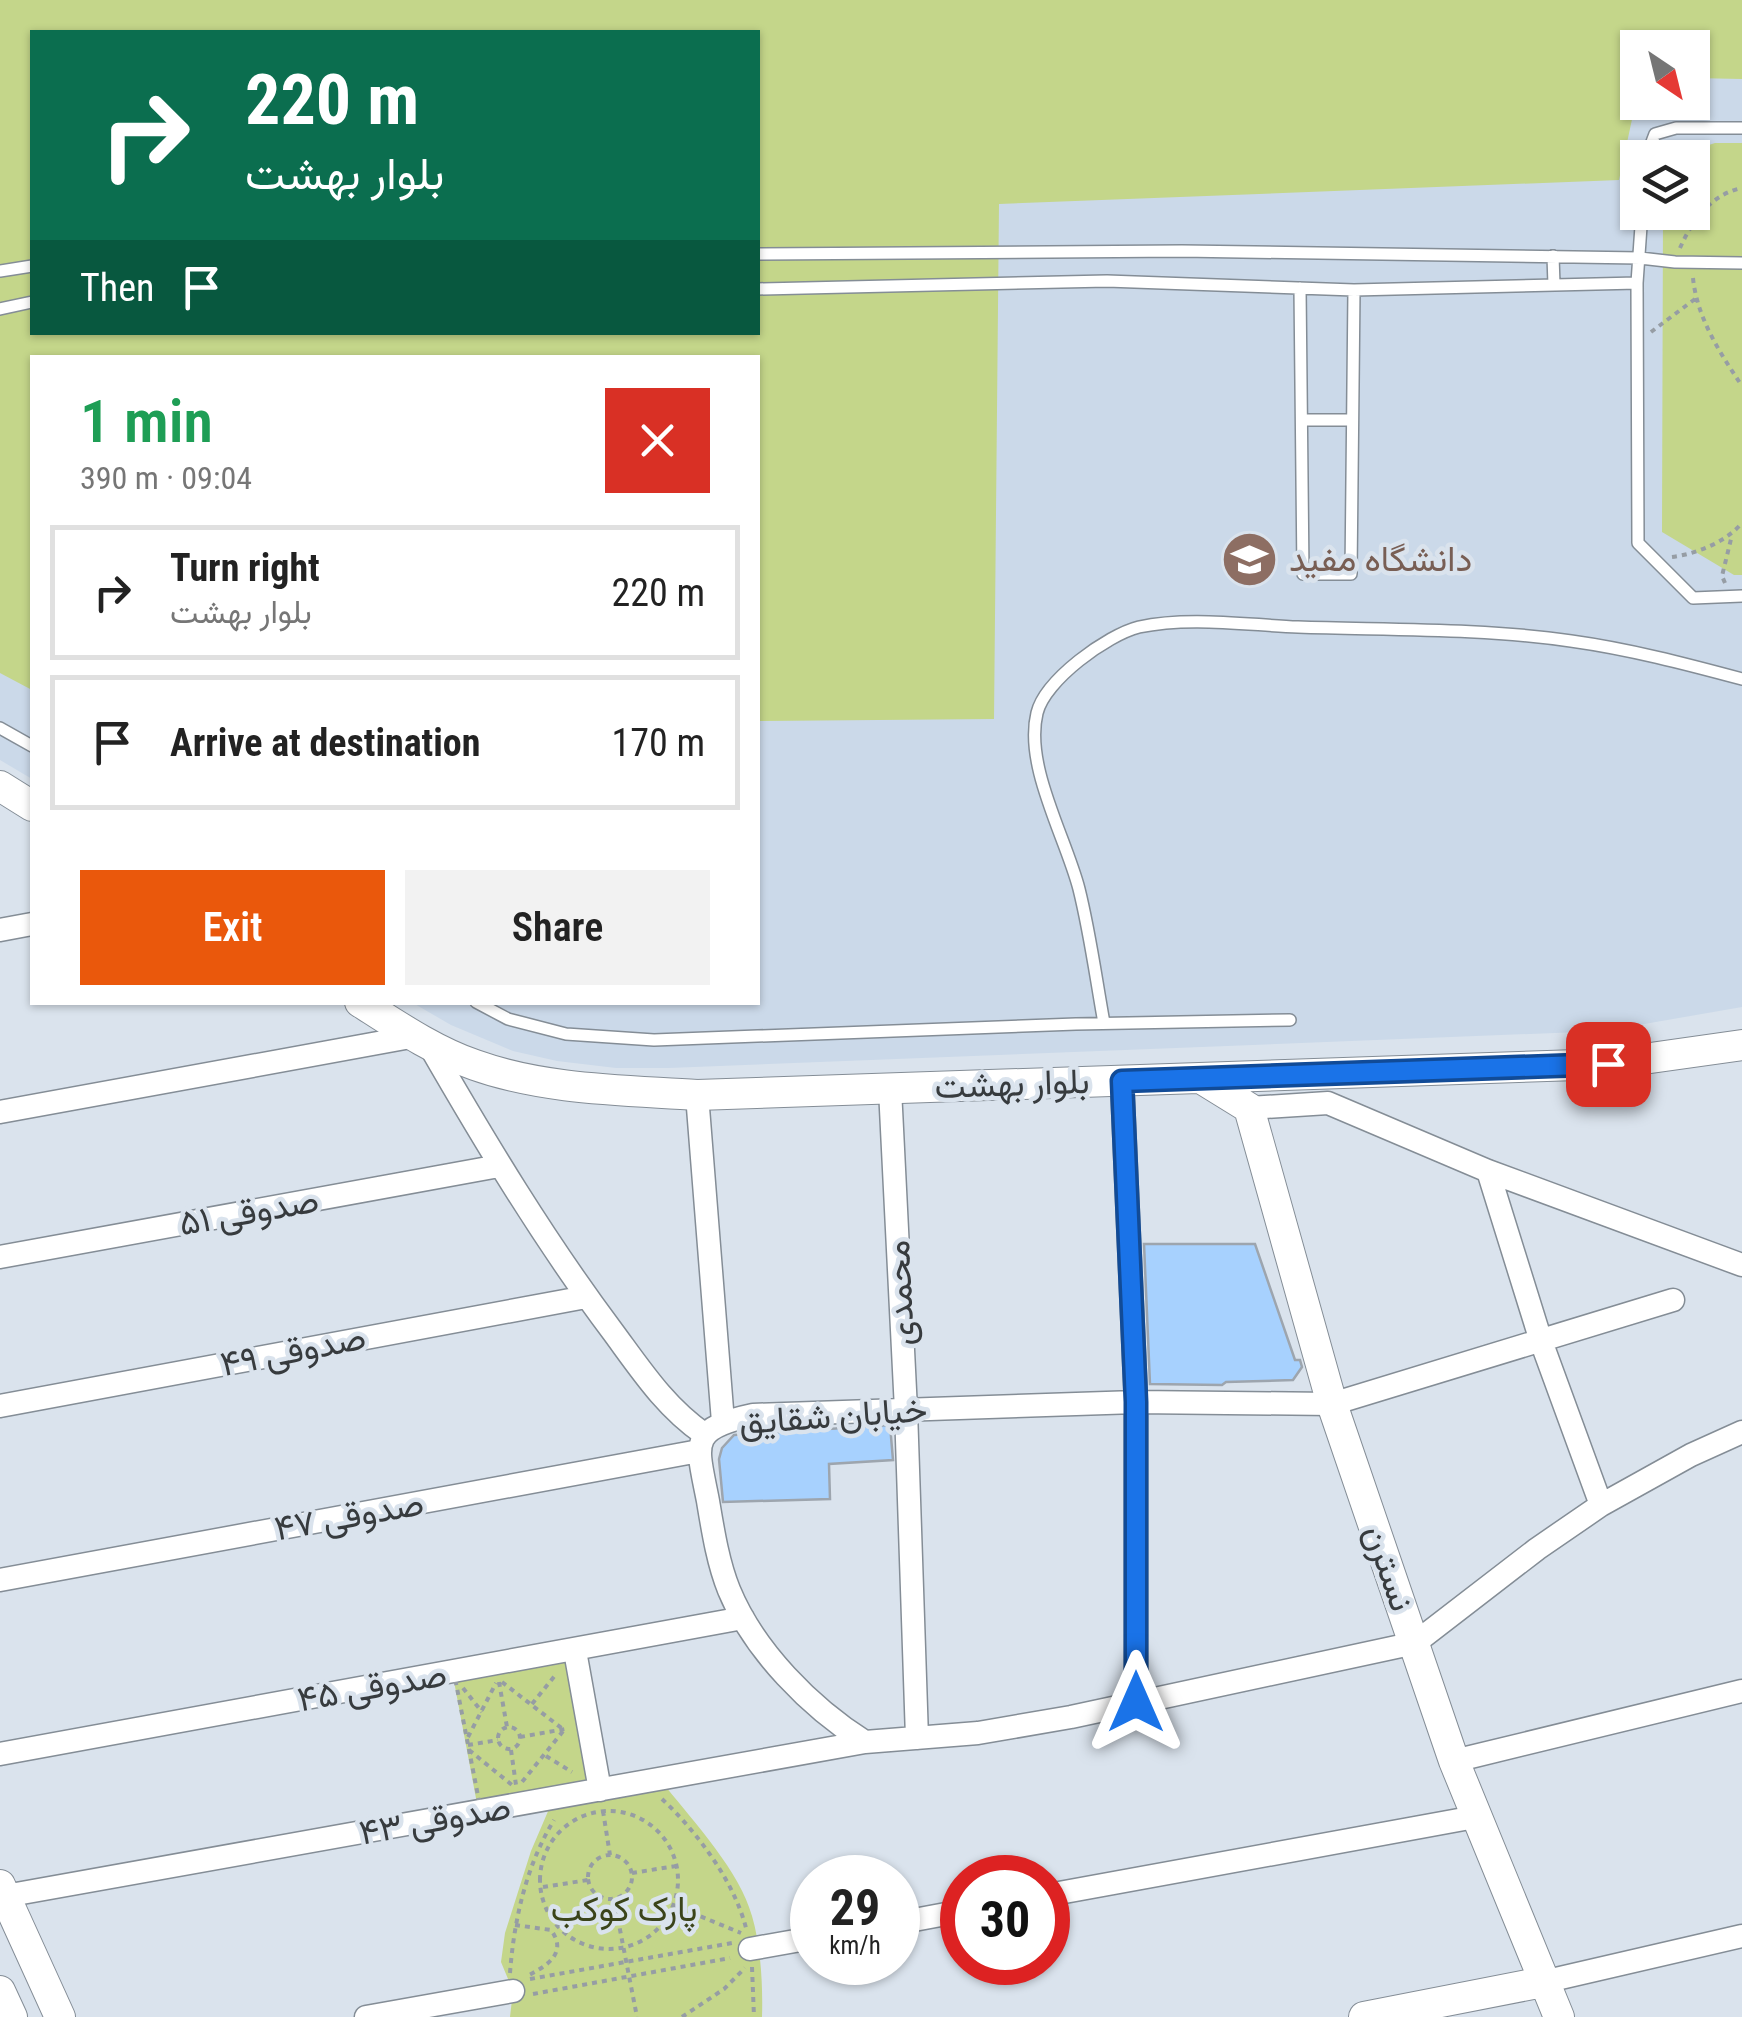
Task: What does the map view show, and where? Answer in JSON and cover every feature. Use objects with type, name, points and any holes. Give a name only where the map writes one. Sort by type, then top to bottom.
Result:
[{"type":"street","points":[[0,771],[30,789]]},
{"type":"street","points":[[0,786],[30,805]]},
{"type":"street","points":[[0,930],[30,924]]},
{"type":"street","name":"بلوار بهشت","points":[[365,1005],[475,1066],[552,1084],[697,1095],[1608,1064],[1742,1045]]},
{"type":"street","name":"بلوار بهشت","points":[[391,1005],[425,1026],[481,1051],[547,1068],[697,1080],[1604,1046],[1742,1024]]},
{"type":"street","points":[[0,1112],[422,1039],[499,1166],[586,1296],[664,1402],[709,1436]]},
{"type":"street","points":[[1328,1103],[1362,1072]]},
{"type":"street","points":[[1202,1079],[1249,1108],[1328,1103],[1488,1171],[1742,1264]]},
{"type":"street","points":[[1122,1081],[1136,1402],[1136,1702]]},
{"type":"street","name":"محمدی","points":[[890,1088],[917,1738]]},
{"type":"street","points":[[697,1095],[709,1436]]},
{"type":"street","name":"نسترن","points":[[1249,1108],[1332,1404],[1454,1761],[1560,2017]]},
{"type":"street","name":"صدوقی ۵۱","points":[[0,1257],[499,1166]]},
{"type":"street","points":[[1488,1171],[1541,1341],[1601,1505]]},
{"type":"street","name":"صدوقی ۴۹","points":[[0,1406],[586,1296]]},
{"type":"street","name":"خیابان شقایق","points":[[866,1742],[845,1730],[784,1672],[743,1618],[728,1588],[720,1558],[709,1436],[753,1415],[1136,1402],[1332,1404],[1673,1300]]},
{"type":"street","points":[[1415,1643],[1601,1505],[1691,1455],[1742,1432]]},
{"type":"street","name":"صدوقی ۴۷","points":[[0,1580],[709,1436]]},
{"type":"street","name":"صدوقی ۴۵","points":[[0,1754],[453,1675],[497,1671],[743,1618]]},
{"type":"street","name":"صدوقی ۴۳","points":[[3,1891],[518,1797],[602,1803],[866,1742],[978,1733],[1415,1643]]},
{"type":"street","points":[[573,1654],[602,1803]]},
{"type":"street","points":[[1454,1761],[1742,1691]]},
{"type":"street","points":[[1070,1891],[1475,1817]]},
{"type":"street","points":[[3,1891],[60,2017]]},
{"type":"street","points":[[1364,2017],[1544,1982],[1742,1936]]},
{"type":"street","points":[[750,1952],[790,1943]]},
{"type":"street","points":[[366,2017],[512,1990]]},
{"type":"street","points":[[0,1992],[12,2017]]},
{"type":"lane","points":[[1653,140],[1655,134],[1676,128],[1742,128]]},
{"type":"lane","points":[[1641,230],[1636,282],[1638,542],[1693,598],[1736,596]]},
{"type":"lane","points":[[760,254],[1182,251],[1640,258],[1742,264]]},
{"type":"lane","points":[[1553,256],[1554,285]]},
{"type":"lane","points":[[0,271],[30,266]]},
{"type":"lane","points":[[760,289],[1107,281],[1354,290],[1636,282]]},
{"type":"lane","points":[[1300,288],[1303,574],[1351,574],[1354,290]]},
{"type":"lane","points":[[0,308],[30,302]]},
{"type":"lane","points":[[1302,420],[1352,420]]},
{"type":"lane","points":[[1104,1023],[1078,888],[1044,784],[1034,736],[1037,710],[1055,683],[1103,644],[1137,628],[1196,623],[1444,632],[1569,640],[1742,678]]},
{"type":"lane","points":[[0,728],[30,745]]},
{"type":"lane","points":[[482,1005],[508,1019],[566,1034],[654,1040],[1290,1020]]},
{"type":"path","points":[[1675,262],[1688,230],[1708,204],[1742,188]]},
{"type":"path","points":[[1691,262],[1695,299],[1719,351],[1742,386]]},
{"type":"path","points":[[1637,342],[1695,299]]},
{"type":"path","points":[[1736,596],[1722,576],[1732,535],[1742,523]]},
{"type":"path","points":[[1654,558],[1686,555],[1732,535]]},
{"type":"path","points":[[453,1675],[497,1671],[573,1654]]},
{"type":"path","points":[[532,1704],[573,1654]]},
{"type":"path","points":[[453,1675],[480,1806],[594,1786],[573,1654]]},
{"type":"path","points":[[497,1671],[564,1730]]},
{"type":"path","points":[[468,1745],[497,1671]]},
{"type":"path","points":[[497,1671],[507,1727]]},
{"type":"path","points":[[453,1675],[482,1712]]},
{"type":"path","points":[[507,1727],[517,1730],[520,1737],[519,1744],[510,1749],[502,1747],[498,1740],[501,1730],[507,1727]]},
{"type":"path","points":[[520,1737],[564,1730]]},
{"type":"path","points":[[518,1797],[564,1730]]},
{"type":"path","points":[[468,1745],[498,1740]]},
{"type":"path","points":[[468,1745],[518,1797]]},
{"type":"path","points":[[510,1749],[518,1797]]},
{"type":"path","points":[[659,1796],[696,1836],[735,1896],[746,1923],[755,1988],[754,2017]]},
{"type":"path","points":[[602,1803],[610,1855]]},
{"type":"path","points":[[602,1803],[653,1825],[669,1843],[678,1866],[678,1890],[657,1930],[624,1948],[596,1948],[576,1941],[558,1928],[546,1910],[541,1887],[541,1867],[548,1846],[563,1828],[602,1803]]},
{"type":"path","points":[[572,1812],[602,1803],[622,1803]]},
{"type":"path","points":[[557,1815],[537,1856],[515,1924],[510,1976],[514,1997],[750,1952]]},
{"type":"path","points":[[610,1855],[622,1858],[632,1874],[626,1893],[614,1899],[600,1897],[588,1880],[594,1863],[610,1855]]},
{"type":"path","points":[[632,1874],[678,1866]]},
{"type":"path","points":[[541,1887],[588,1880]]},
{"type":"path","points":[[614,1899],[637,2017]]},
{"type":"path","points":[[515,1924],[551,1930],[558,1948],[545,1967],[519,1981],[746,1940],[728,1925],[673,1905]]},
{"type":"path","points":[[682,2017],[741,1974],[749,1963],[750,1952]]},
{"type":"shaded area","name":"دانشگاه مفید","points":[[0,0],[1742,0],[1742,1007],[1604,1031],[669,1068],[616,1068],[513,1051],[451,1025],[416,1005],[760,1005],[760,355],[30,355],[30,778],[0,760]]},
{"type":"green space","points":[[0,0],[1742,0],[1742,79],[1710,78],[1710,30],[1620,30],[1620,120],[1632,120],[1628,140],[1620,140],[1619,180],[999,204],[994,719],[760,721],[760,355],[30,355],[30,689],[0,673]]},
{"type":"green space","points":[[1742,143],[1742,575],[1734,575],[1662,532],[1663,230],[1710,230],[1710,145]]},
{"type":"green space","name":"پارک کوکب","points":[[572,1655],[596,1787],[478,1809],[453,1676]]},
{"type":"green space","name":"پارک کوکب","points":[[666,1787],[715,1848],[746,1899],[759,1953],[762,2017],[510,2017],[513,1991],[501,1962],[505,1933],[549,1809]]},
{"type":"building","points":[[1144,1244],[1255,1244],[1295,1360],[1300,1360],[1302,1367],[1293,1380],[1222,1385],[1150,1384]]},
{"type":"building","points":[[890,1425],[893,1460],[829,1464],[830,1499],[723,1502],[719,1459],[722,1448],[734,1435]]},
{"type":"place","name":"دانشگاه مفید","points":[[1250,559]]},
{"type":"route","points":[[1136,1702],[1136,1402],[1122,1081],[1608,1064]]}]
